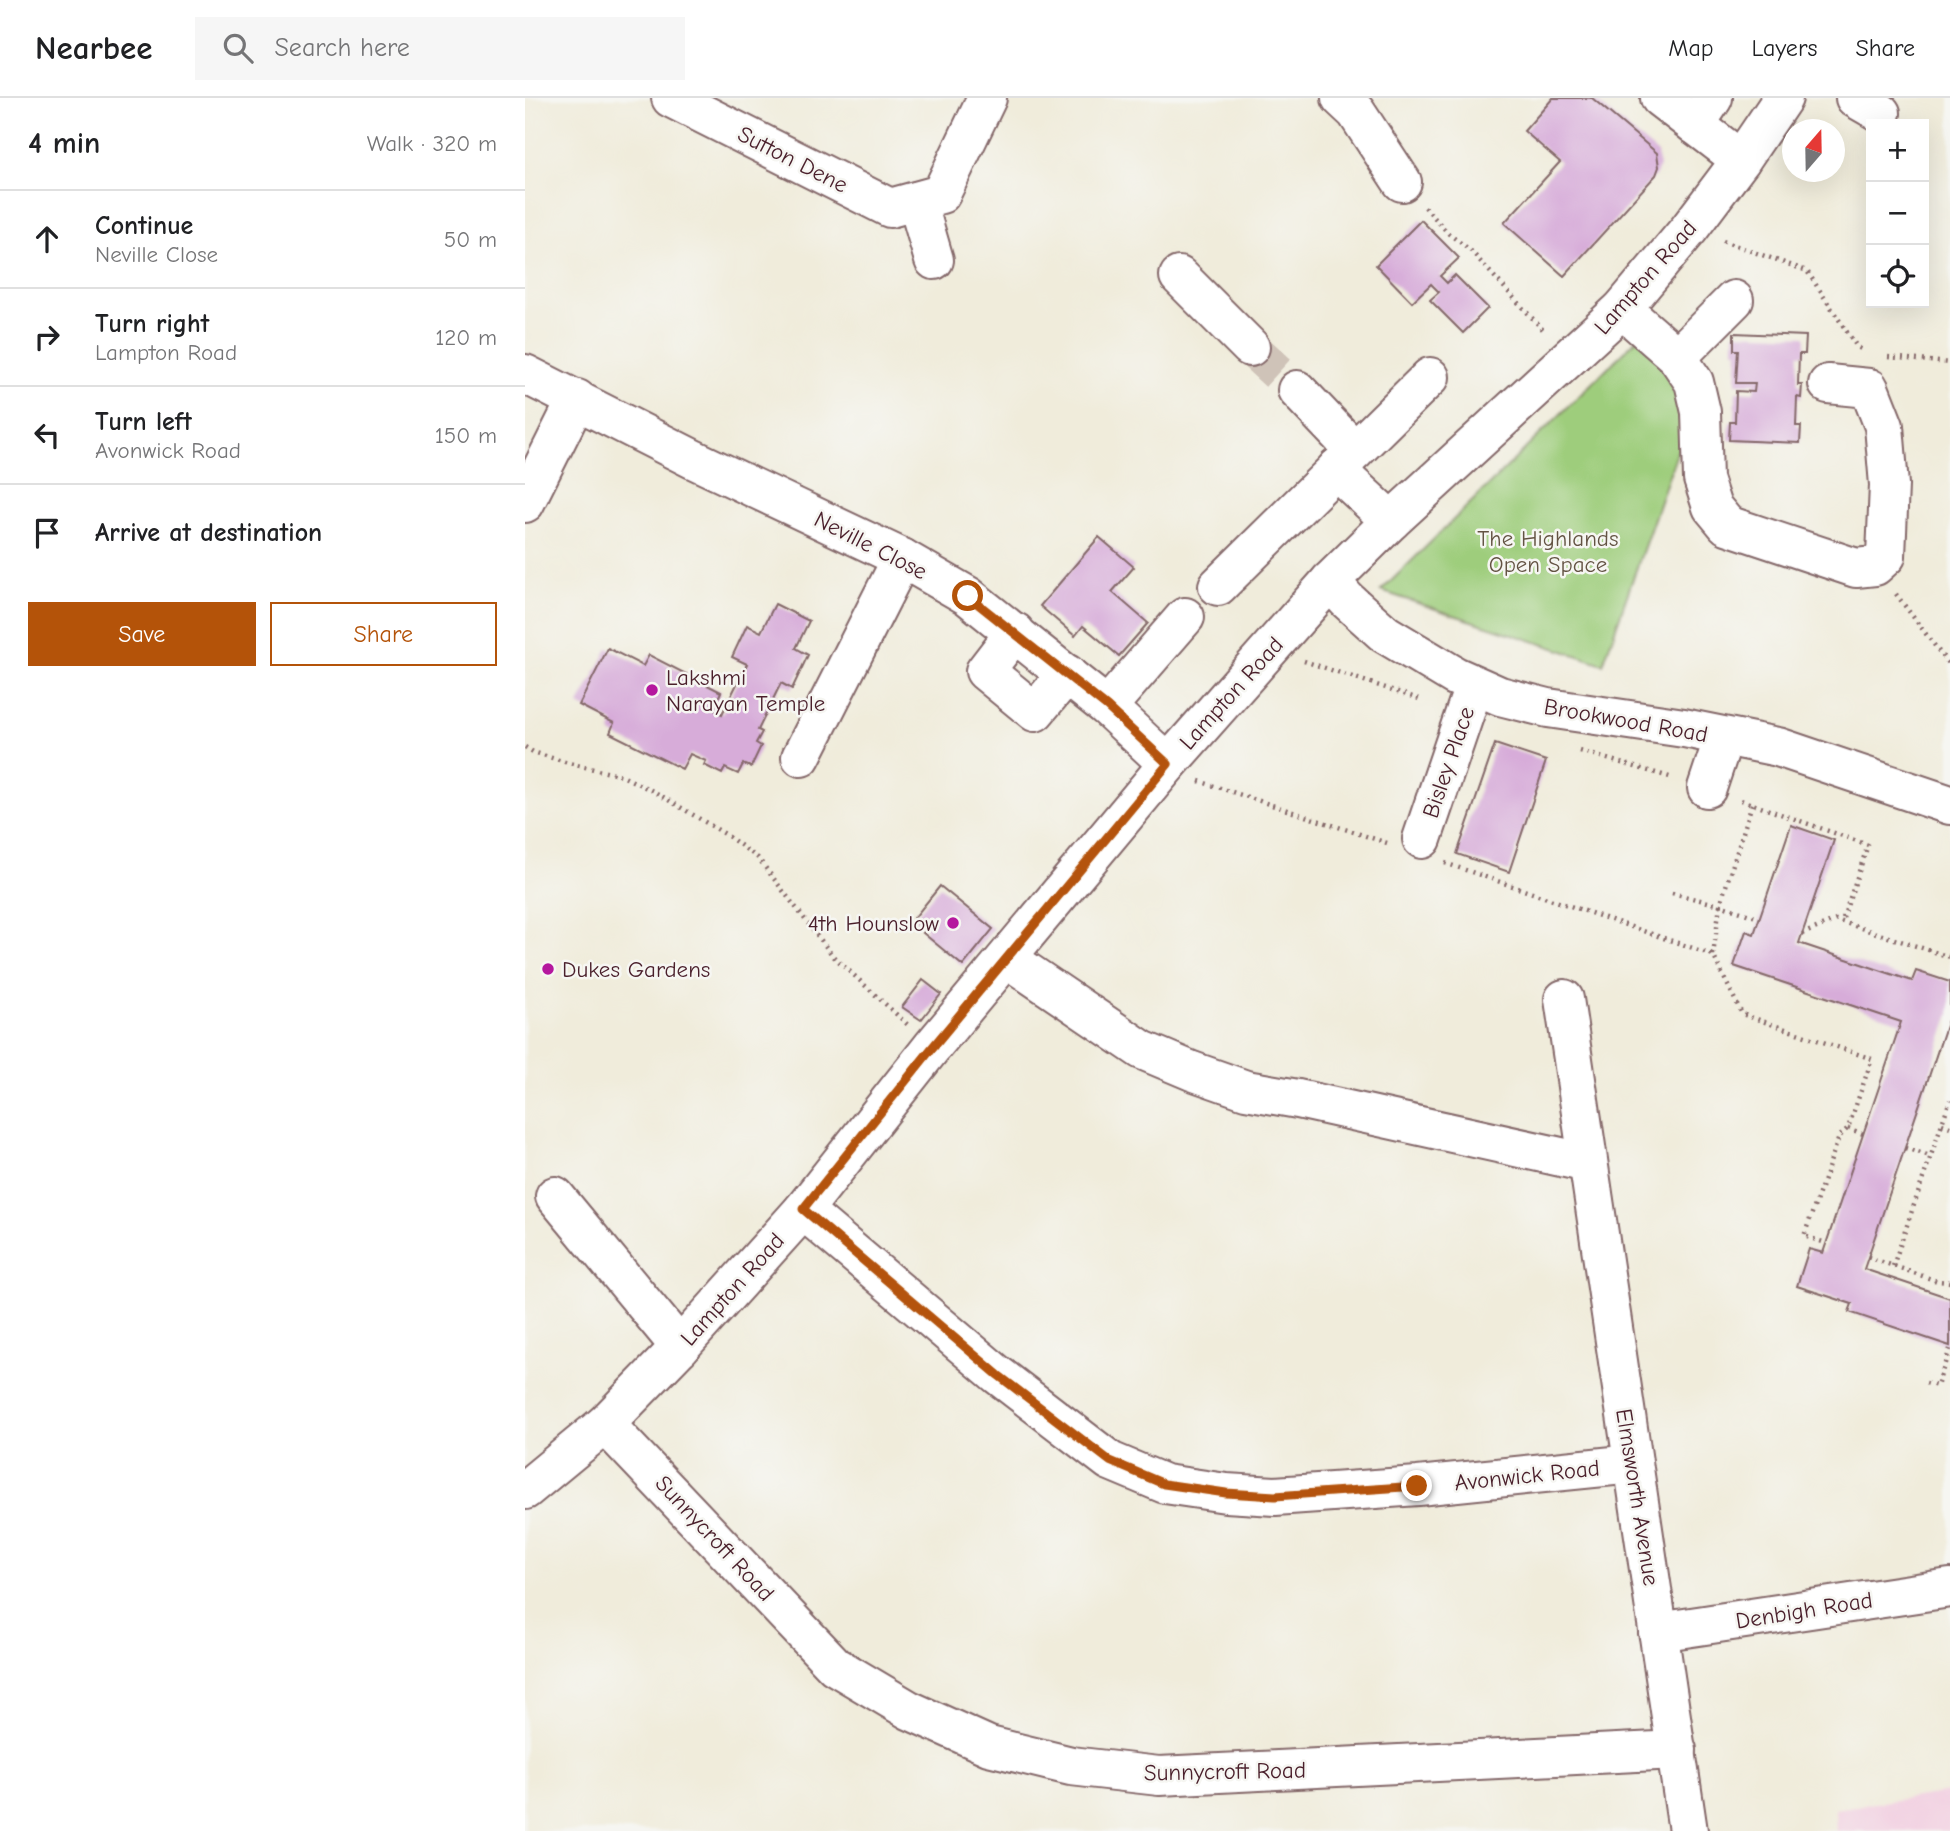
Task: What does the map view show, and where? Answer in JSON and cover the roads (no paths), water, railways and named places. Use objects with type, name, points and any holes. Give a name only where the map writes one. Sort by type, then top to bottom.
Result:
[{"type":"street","name":"Sutton Dene","points":[[671,98],[890,208],[941,194],[987,98]]},
{"type":"street","points":[[1341,98],[1356,112],[1402,182]]},
{"type":"street","points":[[1660,98],[1704,111],[1741,160]]},
{"type":"street","name":"Lampton Road","points":[[525,1490],[605,1424],[680,1347],[803,1209],[932,1048],[1168,764],[1330,581],[1391,521],[1622,309],[1689,229],[1783,98]]},
{"type":"street","points":[[917,201],[934,260]]},
{"type":"street","points":[[1179,276],[1250,347]]},
{"type":"street","points":[[1677,357],[1734,300]]},
{"type":"street","points":[[1622,309],[1677,357],[1694,382],[1701,412],[1703,479],[1712,507],[1727,525],[1856,568],[1875,565],[1886,556],[1889,485],[1884,426],[1869,388],[1828,384]]},
{"type":"street","name":"Neville Close","points":[[525,374],[902,558],[968,596],[1107,707],[1168,764]]},
{"type":"street","points":[[1218,586],[1430,377]]},
{"type":"street","points":[[1297,390],[1346,459],[1351,484],[1391,521]]},
{"type":"street","points":[[525,503],[577,399]]},
{"type":"street","points":[[801,757],[902,558]]},
{"type":"street","name":"Brookwood Road","points":[[1330,581],[1385,634],[1455,676],[1469,700],[1500,695],[1548,708],[1684,728],[1778,747],[1950,805]]},
{"type":"street","points":[[1107,707],[1185,617]]},
{"type":"street","name":"Bisley Place","points":[[1422,839],[1469,700]]},
{"type":"street","points":[[1707,788],[1724,737]]},
{"type":"street","points":[[1008,959],[1142,1050],[1192,1071],[1247,1090],[1588,1163]]},
{"type":"street","name":"Elmsworth Avenue","points":[[1564,999],[1688,1831]]},
{"type":"street","points":[[555,1196],[680,1347]]},
{"type":"street","name":"Avonwick Road","points":[[803,1209],[998,1375],[1110,1461],[1164,1484],[1226,1493],[1275,1496],[1417,1486],[1633,1464]]},
{"type":"street","name":"Sunnycroft Road","points":[[605,1424],[835,1666],[909,1710],[989,1746],[1071,1766],[1159,1776],[1677,1750]]},
{"type":"street","name":"Denbigh Road","points":[[1658,1632],[1950,1588]]},
{"type":"tunnel","points":[[1250,347],[1297,390]]},
{"type":"place","name":"Lakshmi Narayan Temple","points":[[652,690]]},
{"type":"place","name":"4th Hounslow","points":[[953,923]]},
{"type":"place","name":"Dukes Gardens","points":[[548,969]]},
{"type":"park label","name":"The Highlands Open Space","points":[[1548,551]]}]
